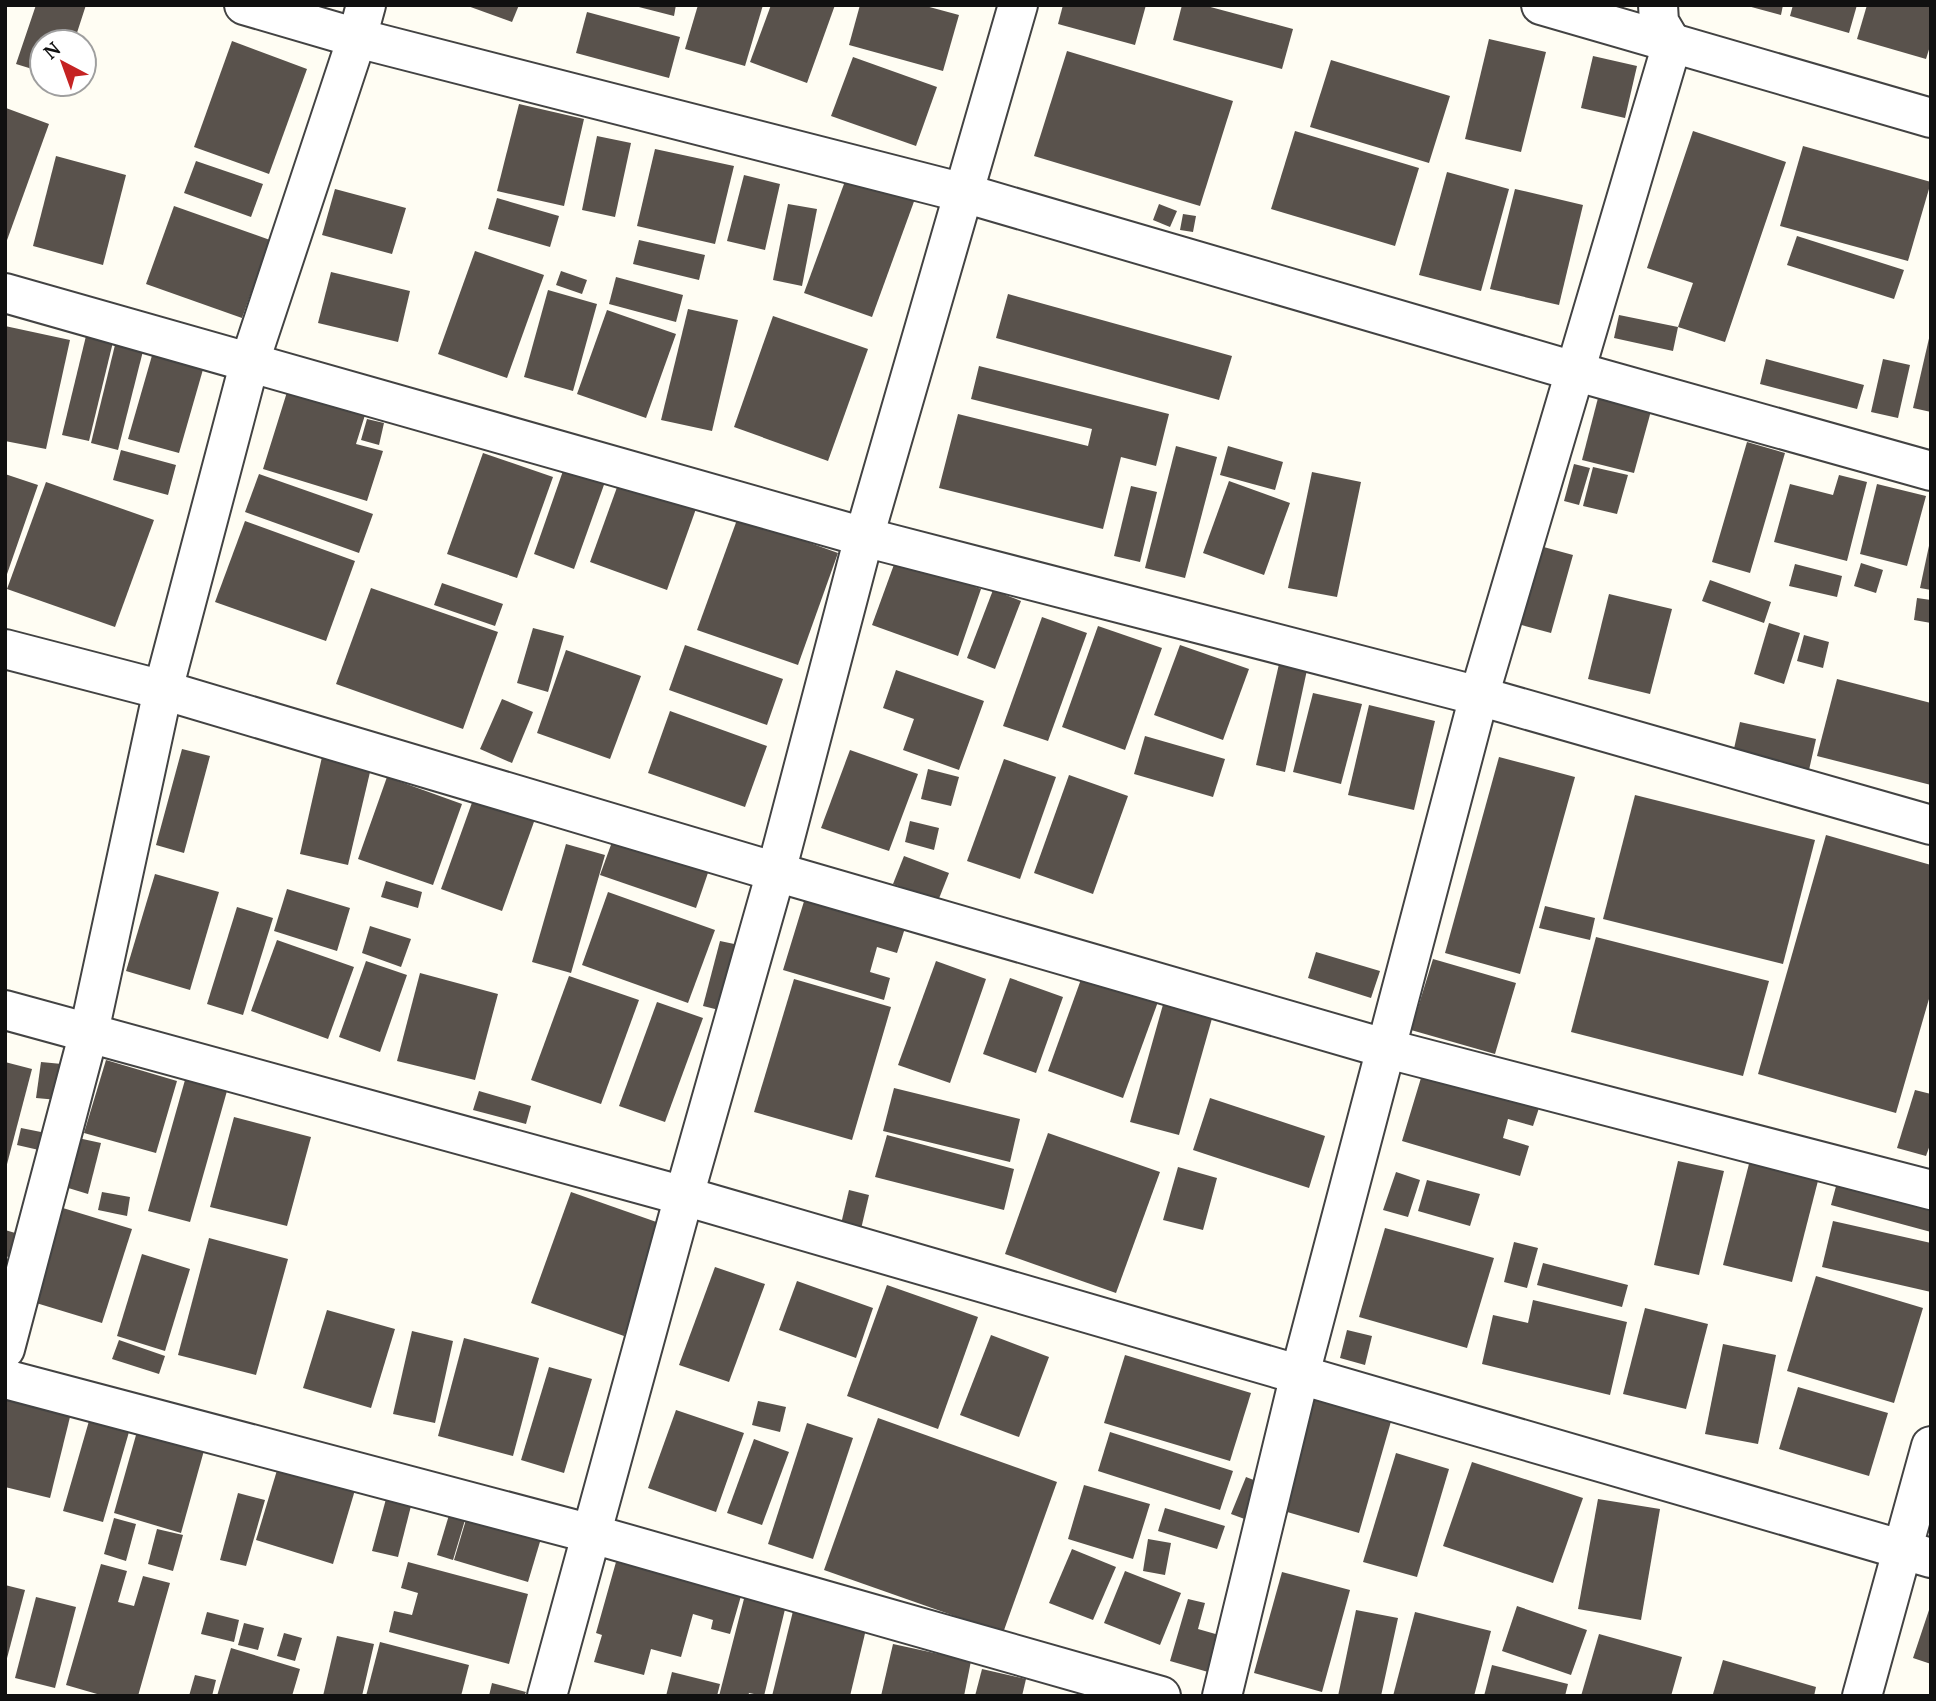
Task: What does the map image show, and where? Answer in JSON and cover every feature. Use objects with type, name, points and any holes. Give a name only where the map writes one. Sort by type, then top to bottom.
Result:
[{"type":"street","points":[[244,5],[361,22],[1931,471]]},
{"type":"street","points":[[547,1696],[776,872],[864,537],[1018,5]]},
{"type":"street","points":[[1541,5],[1931,118]]},
{"type":"street","points":[[1222,1696],[1300,1374],[1479,695],[1672,44],[1659,22],[1658,5]]},
{"type":"street","points":[[5,1349],[89,1032],[163,690],[250,361],[361,22]]},
{"type":"street","points":[[5,293],[864,537],[1479,695],[1931,825]]},
{"type":"street","points":[[5,649],[163,690],[776,872],[1384,1048],[1931,1190]]},
{"type":"street","points":[[5,1010],[684,1196],[1916,1553]]},
{"type":"street","points":[[5,1379],[592,1534],[1161,1696]]},
{"type":"street","points":[[1862,1696],[1916,1553],[1931,1447]]},
{"type":"building","points":[[36,5],[86,5],[79,28],[28,28]]},
{"type":"building","points":[[465,5],[519,5],[512,22]]},
{"type":"building","points":[[631,5],[676,5],[674,16]]},
{"type":"building","points":[[698,5],[763,5],[745,66],[685,49]]},
{"type":"building","points":[[771,5],[835,5],[807,83],[750,62]]},
{"type":"building","points":[[860,5],[922,5],[959,15],[943,71],[849,45]]},
{"type":"building","points":[[1063,5],[1146,5],[1135,45],[1058,24]]},
{"type":"building","points":[[1182,5],[1203,5],[1293,29],[1282,69],[1173,40]]},
{"type":"building","points":[[1744,5],[1783,5],[1781,15]]},
{"type":"building","points":[[1793,5],[1857,5],[1849,33],[1790,16]]},
{"type":"building","points":[[1867,5],[1931,5],[1931,43],[1926,59],[1857,39]]},
{"type":"building","points":[[587,12],[680,37],[669,78],[576,53]]},
{"type":"building","points":[[28,29],[28,68],[16,64]]},
{"type":"building","points":[[1489,39],[1546,52],[1521,152],[1465,139]]},
{"type":"building","points":[[232,41],[307,69],[269,174],[194,147]]},
{"type":"building","points":[[1067,51],[1233,101],[1200,206],[1034,156]]},
{"type":"building","points":[[1593,56],[1637,66],[1625,118],[1581,108]]},
{"type":"building","points":[[853,57],[937,87],[916,146],[831,116]]},
{"type":"building","points":[[1331,60],[1450,96],[1429,163],[1310,127]]},
{"type":"building","points":[[519,104],[584,119],[564,206],[497,191]]},
{"type":"building","points":[[6,108],[49,124],[6,243],[5,111]]},
{"type":"building","points":[[1295,131],[1419,168],[1395,246],[1271,209]]},
{"type":"building","points":[[1693,131],[1786,162],[1725,342],[1678,327],[1693,283],[1647,268]]},
{"type":"building","points":[[597,136],[631,143],[615,217],[582,210]]},
{"type":"building","points":[[1803,146],[1931,182],[1908,261],[1780,226]]},
{"type":"building","points":[[655,149],[734,166],[715,244],[637,226]]},
{"type":"building","points":[[56,156],[126,175],[103,265],[33,246]]},
{"type":"building","points":[[196,161],[263,184],[251,217],[184,193]]},
{"type":"building","points":[[1447,172],[1509,189],[1481,291],[1419,275]]},
{"type":"building","points":[[848,173],[916,196],[872,317],[804,293]]},
{"type":"building","points":[[744,175],[780,184],[765,250],[727,241]]},
{"type":"building","points":[[335,189],[406,208],[392,254],[322,235]]},
{"type":"building","points":[[1515,189],[1583,205],[1559,305],[1490,289]]},
{"type":"building","points":[[497,198],[559,216],[550,247],[488,229]]},
{"type":"building","points":[[788,204],[817,209],[802,286],[773,280]]},
{"type":"building","points":[[1159,204],[1177,211],[1170,227],[1153,220]]},
{"type":"building","points":[[174,206],[270,240],[242,318],[146,284]]},
{"type":"building","points":[[1183,214],[1196,216],[1193,232],[1180,230]]},
{"type":"building","points":[[1797,236],[1904,270],[1894,299],[1787,265]]},
{"type":"building","points":[[639,240],[705,255],[699,280],[633,264]]},
{"type":"building","points":[[475,251],[544,275],[507,378],[438,354]]},
{"type":"building","points":[[561,271],[587,280],[582,294],[556,285]]},
{"type":"building","points":[[331,272],[410,291],[398,342],[318,323]]},
{"type":"building","points":[[616,277],[683,295],[676,322],[609,304]]},
{"type":"building","points":[[548,290],[597,304],[573,391],[524,377]]},
{"type":"building","points":[[1008,294],[1232,356],[1219,400],[996,338]]},
{"type":"building","points":[[688,309],[738,320],[712,431],[661,420]]},
{"type":"building","points":[[607,310],[676,334],[646,418],[577,394]]},
{"type":"building","points":[[1619,315],[1678,327],[1673,351],[1614,338]]},
{"type":"building","points":[[773,316],[868,349],[828,461],[734,427]]},
{"type":"building","points":[[5,326],[70,340],[46,449],[5,441]]},
{"type":"building","points":[[1931,334],[1931,412],[1913,408]]},
{"type":"building","points":[[86,336],[113,342],[89,441],[62,435]]},
{"type":"building","points":[[115,345],[143,351],[118,450],[91,443]]},
{"type":"building","points":[[153,352],[204,366],[179,453],[128,439]]},
{"type":"building","points":[[1766,359],[1864,385],[1857,409],[1760,384]]},
{"type":"building","points":[[1883,359],[1910,365],[1898,418],[1871,412]]},
{"type":"building","points":[[979,366],[1169,414],[1156,466],[1121,457],[1103,529],[939,488],[958,414],[1088,446],[1092,429],[971,399]]},
{"type":"building","points":[[287,392],[365,415],[356,444],[383,451],[367,501],[263,469]]},
{"type":"building","points":[[1598,398],[1651,411],[1634,473],[1582,460]]},
{"type":"building","points":[[367,419],[384,423],[379,445],[361,440]]},
{"type":"building","points":[[1747,442],[1785,453],[1750,573],[1712,562]]},
{"type":"building","points":[[1176,446],[1217,457],[1185,578],[1145,568]]},
{"type":"building","points":[[1228,446],[1283,462],[1275,490],[1220,475]]},
{"type":"building","points":[[121,450],[176,465],[168,495],[113,480]]},
{"type":"building","points":[[483,453],[553,477],[517,578],[447,554]]},
{"type":"building","points":[[1574,464],[1590,468],[1579,505],[1564,501]]},
{"type":"building","points":[[1593,467],[1628,475],[1617,514],[1583,506]]},
{"type":"building","points":[[564,468],[605,482],[574,569],[534,554]]},
{"type":"building","points":[[1312,472],[1361,482],[1337,597],[1288,588]]},
{"type":"building","points":[[5,474],[38,485],[6,577],[5,577]]},
{"type":"building","points":[[259,474],[373,514],[359,553],[245,512]]},
{"type":"building","points":[[1839,475],[1867,482],[1847,561],[1774,542],[1790,484],[1833,495]]},
{"type":"building","points":[[620,479],[697,506],[667,590],[590,562]]},
{"type":"building","points":[[1229,481],[1290,503],[1264,575],[1203,553]]},
{"type":"building","points":[[46,482],[154,520],[115,627],[7,589]]},
{"type":"building","points":[[1877,484],[1926,496],[1907,566],[1860,554]]},
{"type":"building","points":[[1131,486],[1157,492],[1140,562],[1114,556]]},
{"type":"building","points":[[738,517],[838,553],[798,665],[697,630]]},
{"type":"building","points":[[245,521],[355,561],[326,641],[215,602]]},
{"type":"building","points":[[1931,541],[1931,590],[1920,588]]},
{"type":"building","points":[[1540,546],[1573,555],[1551,633],[1518,624]]},
{"type":"building","points":[[896,559],[981,589],[958,656],[872,625]]},
{"type":"building","points":[[1861,563],[1883,570],[1876,593],[1854,586]]},
{"type":"building","points":[[1795,564],[1842,576],[1837,597],[1789,586]]},
{"type":"building","points":[[1710,580],[1771,602],[1764,623],[1702,601]]},
{"type":"building","points":[[442,583],[503,604],[495,626],[434,605]]},
{"type":"building","points":[[371,588],[498,632],[463,729],[336,684]]},
{"type":"building","points":[[993,590],[1021,601],[995,669],[967,658]]},
{"type":"building","points":[[1609,594],[1672,609],[1650,694],[1588,679]]},
{"type":"building","points":[[1917,598],[1931,600],[1931,623],[1914,620]]},
{"type":"building","points":[[1042,617],[1087,633],[1048,741],[1003,726]]},
{"type":"building","points":[[1769,623],[1800,633],[1784,684],[1754,674]]},
{"type":"building","points":[[1098,626],[1162,648],[1125,750],[1062,727]]},
{"type":"building","points":[[533,628],[564,636],[548,692],[517,683]]},
{"type":"building","points":[[1804,635],[1829,642],[1823,668],[1797,661]]},
{"type":"building","points":[[685,645],[783,679],[767,725],[669,690]]},
{"type":"building","points":[[1180,645],[1249,669],[1223,740],[1154,715]]},
{"type":"building","points":[[566,650],[641,676],[610,759],[537,733]]},
{"type":"building","points":[[1279,664],[1307,670],[1285,772],[1256,765]]},
{"type":"building","points":[[896,670],[984,701],[959,770],[903,750],[914,719],[883,708]]},
{"type":"building","points":[[1837,679],[1931,703],[1931,785],[1817,756]]},
{"type":"building","points":[[1313,693],[1362,704],[1341,784],[1293,772]]},
{"type":"building","points":[[502,699],[533,712],[512,763],[480,749]]},
{"type":"building","points":[[1369,705],[1435,721],[1414,810],[1348,795]]},
{"type":"building","points":[[670,711],[767,746],[745,807],[648,773]]},
{"type":"building","points":[[1740,722],[1816,739],[1809,770],[1733,753]]},
{"type":"building","points":[[1145,736],[1225,759],[1213,797],[1134,774]]},
{"type":"building","points":[[182,749],[210,756],[184,853],[156,845]]},
{"type":"building","points":[[850,750],[918,774],[889,851],[821,828]]},
{"type":"building","points":[[322,757],[371,768],[348,865],[300,854]]},
{"type":"building","points":[[1499,757],[1575,777],[1520,974],[1445,953]]},
{"type":"building","points":[[1004,759],[1056,777],[1020,879],[967,861]]},
{"type":"building","points":[[928,769],[959,777],[951,806],[921,799]]},
{"type":"building","points":[[1069,775],[1128,796],[1093,894],[1034,873]]},
{"type":"building","points":[[387,777],[462,804],[433,885],[358,859]]},
{"type":"building","points":[[1635,795],[1815,840],[1783,964],[1603,919]]},
{"type":"building","points":[[474,797],[535,819],[502,911],[441,889]]},
{"type":"building","points":[[910,821],[939,828],[934,850],[905,842]]},
{"type":"building","points":[[616,831],[711,864],[696,908],[600,875]]},
{"type":"building","points":[[1826,835],[1931,865],[1931,992],[1896,1113],[1758,1074]]},
{"type":"building","points":[[566,844],[605,855],[571,973],[532,962]]},
{"type":"building","points":[[904,856],[949,873],[938,901],[893,884]]},
{"type":"building","points":[[155,874],[219,892],[190,990],[126,971]]},
{"type":"building","points":[[386,881],[422,892],[418,908],[381,897]]},
{"type":"building","points":[[287,889],[350,908],[337,951],[274,931]]},
{"type":"building","points":[[608,892],[715,930],[688,1003],[582,965]]},
{"type":"building","points":[[805,898],[905,928],[897,953],[877,947],[870,972],[890,978],[884,1000],[783,970]]},
{"type":"building","points":[[1545,906],[1595,918],[1590,940],[1539,928]]},
{"type":"building","points":[[237,907],[273,918],[243,1015],[207,1004]]},
{"type":"building","points":[[370,926],[411,939],[401,967],[362,953]]},
{"type":"building","points":[[1596,937],[1769,981],[1743,1076],[1571,1032]]},
{"type":"building","points":[[277,940],[354,967],[328,1039],[251,1011]]},
{"type":"building","points":[[720,941],[739,945],[723,1011],[703,1006]]},
{"type":"building","points":[[1316,952],[1380,971],[1371,998],[1308,978]]},
{"type":"building","points":[[1433,959],[1516,983],[1495,1054],[1411,1030]]},
{"type":"building","points":[[366,961],[407,975],[380,1052],[339,1037]]},
{"type":"building","points":[[936,961],[986,979],[950,1083],[898,1065]]},
{"type":"building","points":[[1084,971],[1159,999],[1123,1098],[1048,1071]]},
{"type":"building","points":[[420,973],[498,994],[475,1080],[397,1061]]},
{"type":"building","points":[[569,976],[639,1000],[601,1104],[531,1080]]},
{"type":"building","points":[[1010,978],[1063,997],[1036,1073],[983,1054]]},
{"type":"building","points":[[794,979],[891,1007],[852,1140],[754,1112]]},
{"type":"building","points":[[1164,1001],[1213,1015],[1179,1135],[1130,1122]]},
{"type":"building","points":[[657,1002],[703,1018],[665,1122],[619,1106]]},
{"type":"building","points":[[106,1060],[177,1081],[156,1153],[84,1133]]},
{"type":"building","points":[[5,1062],[32,1069],[6,1168],[5,1168]]},
{"type":"building","points":[[41,1062],[62,1064],[58,1100],[36,1098]]},
{"type":"building","points":[[1424,1068],[1541,1102],[1533,1126],[1508,1119],[1503,1138],[1529,1146],[1520,1176],[1402,1141]]},
{"type":"building","points":[[185,1080],[227,1091],[190,1222],[148,1211]]},
{"type":"building","points":[[894,1088],[1020,1119],[1010,1162],[883,1131]]},
{"type":"building","points":[[1915,1090],[1931,1094],[1931,1142],[1926,1156],[1897,1148]]},
{"type":"building","points":[[479,1091],[531,1106],[526,1124],[473,1110]]},
{"type":"building","points":[[1210,1098],[1325,1136],[1309,1188],[1193,1150]]},
{"type":"building","points":[[234,1117],[311,1137],[287,1226],[210,1207]]},
{"type":"building","points":[[21,1128],[56,1135],[52,1153],[17,1145]]},
{"type":"building","points":[[1048,1133],[1160,1172],[1116,1293],[1005,1254]]},
{"type":"building","points":[[887,1135],[1014,1169],[1004,1210],[875,1177]]},
{"type":"building","points":[[78,1138],[101,1143],[88,1194],[65,1187]]},
{"type":"building","points":[[1751,1156],[1820,1173],[1792,1282],[1723,1265]]},
{"type":"building","points":[[1678,1161],[1724,1171],[1699,1275],[1654,1265]]},
{"type":"building","points":[[1178,1167],[1217,1178],[1203,1230],[1163,1220]]},
{"type":"building","points":[[1396,1172],[1420,1180],[1408,1217],[1383,1210]]},
{"type":"building","points":[[1839,1175],[1931,1199],[1931,1232],[1831,1205]]},
{"type":"building","points":[[1427,1180],[1480,1194],[1470,1226],[1418,1211]]},
{"type":"building","points":[[849,1190],[869,1195],[861,1229],[841,1224]]},
{"type":"building","points":[[102,1192],[130,1197],[127,1216],[98,1210]]},
{"type":"building","points":[[571,1192],[665,1225],[624,1336],[531,1303]]},
{"type":"building","points":[[53,1205],[132,1229],[102,1323],[23,1299]]},
{"type":"building","points":[[1833,1221],[1931,1243],[1931,1292],[1822,1267]]},
{"type":"building","points":[[1385,1228],[1494,1258],[1467,1348],[1359,1317]]},
{"type":"building","points":[[5,1230],[29,1237],[22,1261],[5,1256]]},
{"type":"building","points":[[209,1238],[288,1259],[256,1375],[178,1355]]},
{"type":"building","points":[[1514,1242],[1538,1248],[1527,1288],[1504,1282]]},
{"type":"building","points":[[142,1254],[190,1269],[165,1351],[117,1336]]},
{"type":"building","points":[[1543,1263],[1628,1285],[1622,1307],[1537,1285]]},
{"type":"building","points":[[715,1267],[765,1284],[729,1382],[679,1365]]},
{"type":"building","points":[[1816,1276],[1923,1308],[1894,1403],[1787,1371]]},
{"type":"building","points":[[797,1281],[873,1308],[856,1358],[779,1330]]},
{"type":"building","points":[[887,1285],[978,1317],[938,1429],[847,1396]]},
{"type":"building","points":[[1533,1300],[1627,1322],[1610,1395],[1482,1364],[1493,1315],[1528,1323]]},
{"type":"building","points":[[1645,1308],[1708,1324],[1686,1409],[1623,1394]]},
{"type":"building","points":[[327,1310],[395,1329],[371,1408],[303,1388]]},
{"type":"building","points":[[1347,1330],[1372,1336],[1365,1365],[1340,1358]]},
{"type":"building","points":[[412,1331],[453,1341],[435,1423],[393,1414]]},
{"type":"building","points":[[991,1335],[1049,1357],[1019,1437],[960,1415]]},
{"type":"building","points":[[464,1338],[539,1358],[513,1456],[438,1436]]},
{"type":"building","points":[[119,1340],[165,1356],[159,1374],[112,1359]]},
{"type":"building","points":[[1723,1344],[1776,1355],[1758,1444],[1705,1434]]},
{"type":"building","points":[[1125,1355],[1251,1393],[1230,1461],[1104,1423]]},
{"type":"building","points":[[549,1367],[592,1379],[564,1473],[521,1460]]},
{"type":"building","points":[[1798,1387],[1888,1413],[1869,1476],[1779,1449]]},
{"type":"building","points":[[1311,1394],[1392,1418],[1359,1533],[1277,1509]]},
{"type":"building","points":[[7,1397],[71,1413],[50,1498],[5,1487]]},
{"type":"building","points":[[758,1401],[786,1407],[780,1432],[752,1425]]},
{"type":"building","points":[[676,1410],[744,1433],[716,1512],[648,1488]]},
{"type":"building","points":[[91,1414],[131,1425],[103,1522],[63,1511]]},
{"type":"building","points":[[878,1418],[1057,1482],[1003,1633],[824,1570]]},
{"type":"building","points":[[807,1423],[853,1438],[813,1559],[768,1544]]},
{"type":"building","points":[[138,1428],[205,1447],[181,1533],[114,1513]]},
{"type":"building","points":[[1110,1432],[1233,1471],[1220,1510],[1098,1471]]},
{"type":"building","points":[[754,1439],[789,1452],[762,1525],[727,1513]]},
{"type":"building","points":[[1396,1453],[1449,1469],[1417,1577],[1363,1562]]},
{"type":"building","points":[[281,1457],[358,1480],[333,1564],[256,1540]]},
{"type":"building","points":[[1472,1462],[1583,1498],[1553,1583],[1443,1546]]},
{"type":"building","points":[[1246,1477],[1264,1484],[1250,1521],[1231,1514]]},
{"type":"building","points":[[1084,1485],[1150,1504],[1133,1559],[1068,1539]]},
{"type":"building","points":[[238,1493],[265,1500],[246,1566],[220,1560]]},
{"type":"building","points":[[386,1499],[411,1506],[398,1557],[372,1551]]},
{"type":"building","points":[[1598,1499],[1660,1509],[1641,1620],[1578,1609]]},
{"type":"building","points":[[1165,1508],[1225,1526],[1217,1549],[1158,1531]]},
{"type":"building","points":[[468,1513],[542,1535],[528,1582],[454,1560]]},
{"type":"building","points":[[449,1515],[465,1520],[453,1560],[437,1555]]},
{"type":"building","points":[[114,1518],[136,1524],[126,1561],[104,1554]]},
{"type":"building","points":[[157,1529],[183,1535],[173,1571],[148,1564]]},
{"type":"building","points":[[1148,1539],[1171,1543],[1165,1575],[1143,1571]]},
{"type":"building","points":[[1072,1549],[1116,1567],[1093,1620],[1049,1603]]},
{"type":"building","points":[[408,1562],[528,1594],[509,1664],[389,1632],[394,1611],[412,1615],[418,1593],[401,1588]]},
{"type":"building","points":[[616,1562],[741,1596],[730,1634],[711,1629],[713,1620],[693,1614],[681,1657],[651,1649],[644,1675],[594,1662],[602,1635],[596,1633]]},
{"type":"building","points":[[101,1564],[127,1571],[118,1602],[134,1606],[143,1576],[170,1583],[138,1696],[104,1696],[66,1685]]},
{"type":"building","points":[[1125,1571],[1181,1593],[1160,1645],[1104,1623]]},
{"type":"building","points":[[1282,1572],[1350,1590],[1322,1692],[1254,1673]]},
{"type":"building","points":[[5,1585],[25,1590],[6,1662],[5,1661]]},
{"type":"building","points":[[746,1591],[787,1601],[764,1696],[749,1693],[748,1696],[719,1696]]},
{"type":"building","points":[[36,1597],[76,1607],[55,1688],[15,1678]]},
{"type":"building","points":[[1188,1599],[1205,1603],[1198,1629],[1226,1637],[1215,1674],[1170,1661]]},
{"type":"building","points":[[795,1603],[868,1621],[850,1696],[772,1696]]},
{"type":"building","points":[[1517,1606],[1587,1630],[1571,1675],[1502,1651]]},
{"type":"building","points":[[1931,1607],[1931,1664],[1913,1658]]},
{"type":"building","points":[[1356,1610],[1398,1618],[1381,1696],[1338,1696]]},
{"type":"building","points":[[207,1612],[239,1620],[234,1642],[201,1634]]},
{"type":"building","points":[[1415,1612],[1491,1631],[1474,1696],[1393,1696]]},
{"type":"building","points":[[244,1623],[264,1628],[258,1650],[238,1645]]},
{"type":"building","points":[[284,1633],[302,1638],[295,1661],[277,1656]]},
{"type":"building","points":[[1599,1634],[1682,1657],[1671,1696],[1581,1696]]},
{"type":"building","points":[[337,1636],[374,1644],[362,1696],[323,1696]]},
{"type":"building","points":[[380,1642],[469,1665],[461,1696],[366,1696]]},
{"type":"building","points":[[893,1644],[971,1661],[964,1696],[881,1696]]},
{"type":"building","points":[[231,1648],[300,1669],[292,1696],[217,1696]]},
{"type":"building","points":[[1723,1660],[1816,1687],[1814,1696],[1713,1694]]},
{"type":"building","points":[[1492,1665],[1568,1684],[1565,1696],[1484,1696]]},
{"type":"building","points":[[982,1669],[1026,1679],[1022,1696],[975,1696]]},
{"type":"building","points":[[672,1672],[720,1684],[717,1696],[666,1696]]},
{"type":"building","points":[[195,1675],[216,1680],[212,1696],[189,1696]]},
{"type":"building","points":[[492,1683],[526,1692],[524,1696],[489,1696]]}]
